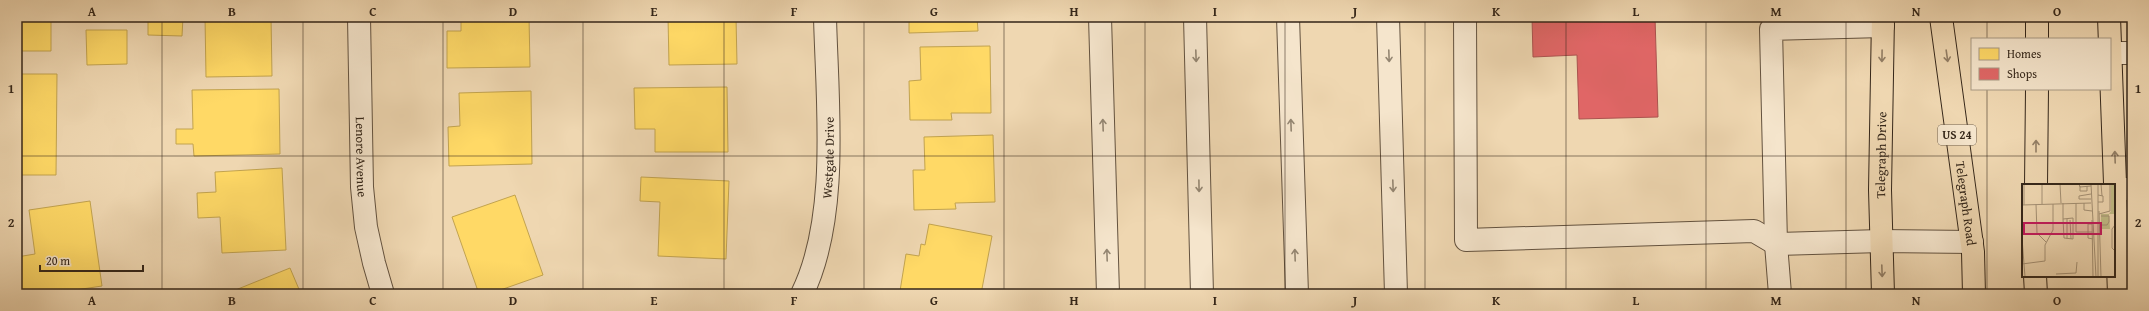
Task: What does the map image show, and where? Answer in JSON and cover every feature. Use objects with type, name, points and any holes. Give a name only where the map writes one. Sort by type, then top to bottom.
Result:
[{"type":"main road","name":"Telegraph Road","points":[[1941,17],[1972,242],[1974,294]]},
{"type":"main road","points":[[2037,17],[2037,38]]},
{"type":"main road","points":[[2109,17],[2122,53],[2124,189],[2119,294]]},
{"type":"main road","name":"Telegraph Drive","points":[[1883,21],[1880,190],[1883,294]]},
{"type":"main road","points":[[2036,184],[2037,90]]},
{"type":"main road","points":[[2035,277],[2036,294]]},
{"type":"street","name":"Lenore Avenue","points":[[359,17],[362,187],[366,227],[383,294]]},
{"type":"street","name":"Westgate Drive","points":[[802,294],[812,272],[826,201],[828,165],[825,17]]},
{"type":"street","points":[[1100,17],[1108,294]]},
{"type":"street","points":[[1195,17],[1202,294]]},
{"type":"street","points":[[1288,17],[1297,294]]},
{"type":"street","points":[[1388,17],[1396,294]]},
{"type":"street","points":[[1465,17],[1466,240],[1754,231],[1776,244],[1881,241],[1972,242]]},
{"type":"street","points":[[1780,294],[1776,244],[1771,28],[1883,21]]},
{"type":"building: Homes","points":[[17,17],[51,17],[51,51],[17,51]]},
{"type":"building: Homes","points":[[148,17],[183,17],[182,36],[148,35]]},
{"type":"building: Homes","points":[[205,17],[271,17],[272,76],[206,77]]},
{"type":"building: Homes","points":[[461,17],[529,17],[530,67],[447,68],[447,31],[461,31]]},
{"type":"building: Homes","points":[[668,17],[736,17],[737,64],[669,65]]},
{"type":"building: Homes","points":[[909,17],[977,17],[978,31],[909,33]]},
{"type":"building: Homes","points":[[86,30],[127,30],[127,64],[87,65]]},
{"type":"building: Homes","points":[[990,46],[991,113],[951,113],[952,120],[910,120],[909,81],[921,80],[920,47]]},
{"type":"building: Homes","points":[[17,74],[57,74],[56,175],[17,175]]},
{"type":"building: Homes","points":[[727,87],[728,152],[655,152],[655,129],[635,129],[634,88]]},
{"type":"building: Homes","points":[[279,89],[280,154],[194,156],[193,144],[176,144],[176,129],[193,129],[192,90]]},
{"type":"building: Homes","points":[[531,91],[532,164],[449,166],[448,127],[460,126],[459,93]]},
{"type":"building: Homes","points":[[993,135],[995,202],[955,203],[956,209],[914,210],[913,170],[925,170],[924,137]]},
{"type":"building: Homes","points":[[282,168],[286,250],[222,253],[220,217],[198,218],[197,193],[216,192],[215,172]]},
{"type":"building: Homes","points":[[641,177],[729,181],[726,259],[658,256],[660,202],[640,201]]},
{"type":"building: Homes","points":[[515,195],[543,275],[489,294],[479,294],[452,217]]},
{"type":"building: Homes","points":[[90,201],[102,286],[49,294],[17,294],[17,257],[35,254],[29,210]]},
{"type":"building: Homes","points":[[929,224],[992,236],[981,294],[916,294],[900,291],[906,254],[919,256],[921,244],[925,245]]},
{"type":"building: Homes","points":[[290,268],[301,294],[228,293]]},
{"type":"building: Shops","points":[[1532,17],[1655,17],[1658,117],[1579,119],[1577,55],[1533,57]]}]
